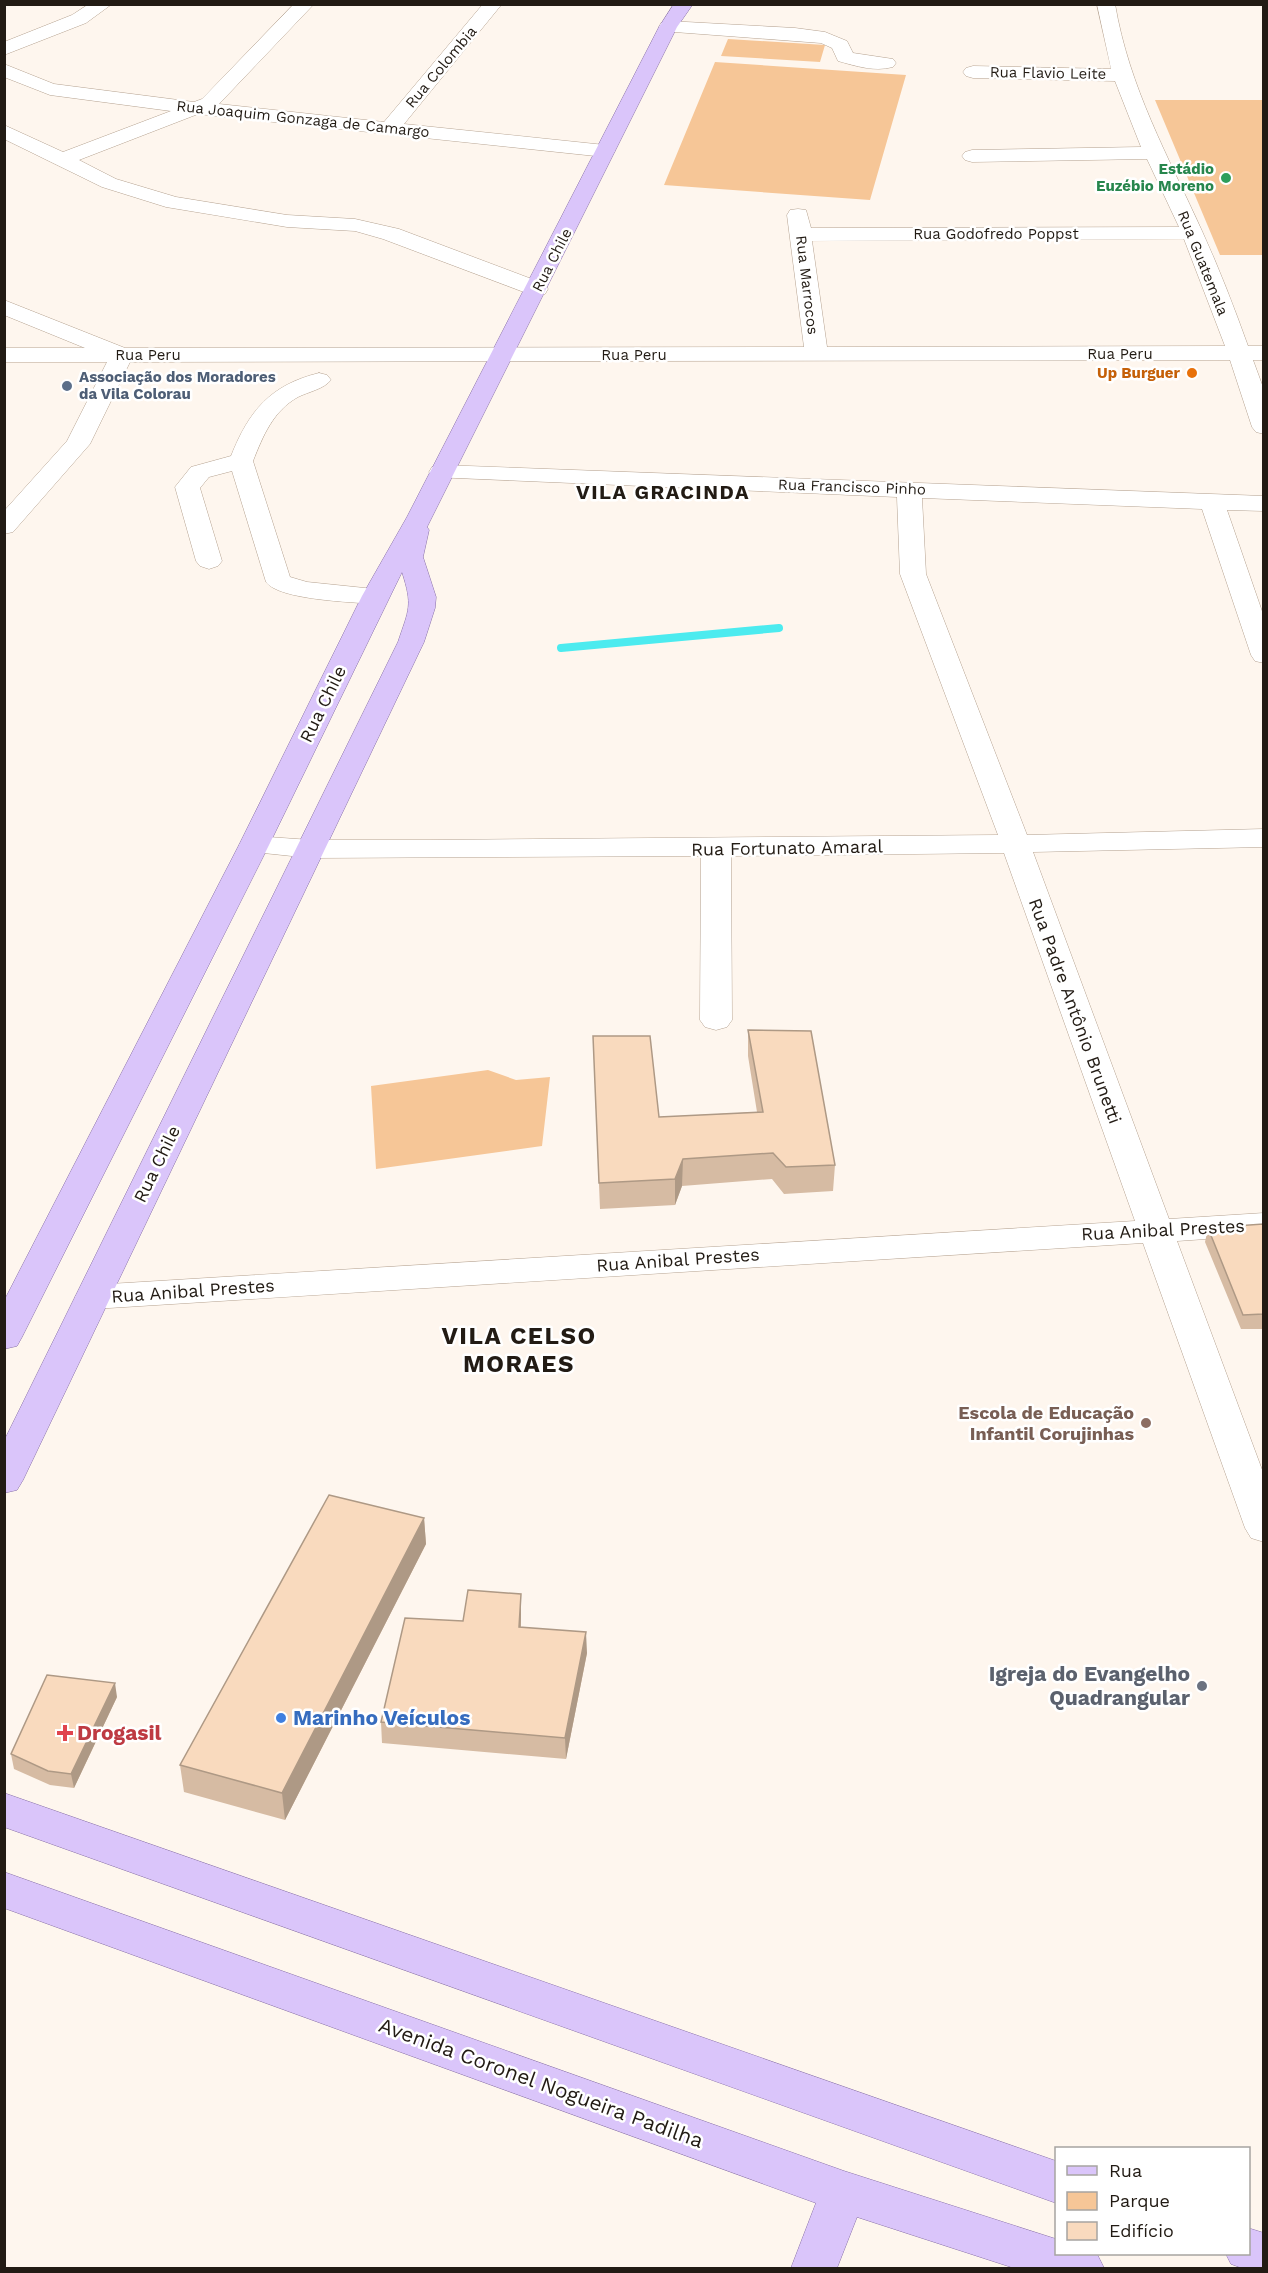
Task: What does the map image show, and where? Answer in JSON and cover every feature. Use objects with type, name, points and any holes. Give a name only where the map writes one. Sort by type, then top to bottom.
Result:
[{"type":"main road","name":"Rua Chile","points":[[4,1337],[254,845],[375,596],[420,517],[668,27],[684,4]]},
{"type":"main road","name":"Rua Chile","points":[[4,1480],[411,642],[422,608],[423,597],[410,557],[420,517]]},
{"type":"main road","points":[[375,596],[380,592],[396,588],[408,588],[423,597]]},
{"type":"main road","points":[[4,1810],[1055,2181]]},
{"type":"main road","name":"Avenida Coronel Nogueira Padilha","points":[[4,1890],[844,2192],[1080,2268]]},
{"type":"main road","points":[[814,2268],[844,2192]]},
{"type":"street","points":[[4,49],[79,19],[104,4]]},
{"type":"street","points":[[62,160],[210,103],[306,4]]},
{"type":"street","name":"Rua Colombia","points":[[389,129],[493,4]]},
{"type":"street","name":"Rua Guatemala","points":[[1106,4],[1108,21],[1123,75],[1155,153],[1192,233],[1239,353],[1263,428]]},
{"type":"street","points":[[668,27],[795,34],[825,38],[840,45],[845,57],[862,62],[886,63]]},
{"type":"street","name":"Rua Joaquim Gonzaga de Camargo","points":[[4,70],[50,89],[197,108],[605,151]]},
{"type":"street","name":"Rua Flavio Leite","points":[[973,72],[1123,75]]},
{"type":"street","points":[[4,131],[109,183],[173,203],[287,221],[355,225],[392,234],[537,289]]},
{"type":"street","points":[[972,156],[1155,153]]},
{"type":"street","name":"Rua Godofredo Poppst","points":[[800,225],[1192,233]]},
{"type":"street","name":"Rua Marrocos","points":[[800,225],[817,355]]},
{"type":"street","points":[[4,307],[122,355],[78,444],[4,527]]},
{"type":"street","name":"Rua Peru","points":[[4,355],[1263,353]]},
{"type":"street","points":[[319,380],[281,397],[260,417],[241,461],[279,582],[305,590],[375,596]]},
{"type":"street","points":[[209,561],[187,488],[200,472],[241,461]]},
{"type":"street","name":"Rua Francisco Pinho","points":[[441,472],[1263,504]]},
{"type":"street","name":"Rua Padre Antônio Brunetti","points":[[909,489],[913,574],[1016,845],[1263,1528]]},
{"type":"street","points":[[1212,502],[1263,655]]},
{"type":"street","name":"Rua Fortunato Amaral","points":[[311,849],[716,849],[1016,845],[1263,838]]},
{"type":"street","points":[[254,845],[311,849]]},
{"type":"street","points":[[716,849],[716,1020]]},
{"type":"street","name":"Rua Anibal Prestes","points":[[93,1297],[1263,1224]]},
{"type":"green space","points":[[728,39],[825,45],[820,62],[721,56]]},
{"type":"green space","points":[[715,62],[906,75],[870,200],[664,185]]},
{"type":"green space","name":"Estádio Euzébio Moreno","points":[[1155,100],[1263,100],[1263,255],[1220,255]]},
{"type":"green space","points":[[488,1070],[516,1080],[550,1077],[542,1146],[376,1169],[371,1086]]},
{"type":"building","points":[[748,1030],[811,1031],[835,1165],[786,1167],[773,1153],[683,1159],[675,1179],[599,1183],[593,1036],[650,1036],[659,1117],[763,1112]]},
{"type":"building","points":[[1263,1224],[1263,1314],[1243,1315],[1208,1228]]},
{"type":"building","name":"Marinho Veículos","points":[[329,1495],[424,1518],[282,1793],[180,1765]]},
{"type":"building","points":[[468,1590],[521,1594],[519,1627],[586,1632],[565,1738],[381,1722],[405,1618],[463,1621]]},
{"type":"building","name":"Drogasil","points":[[47,1675],[115,1683],[71,1774],[48,1771],[11,1754]]},
{"type":"waterway","points":[[561,648],[779,628]]},
{"type":"place","name":"Estádio Euzébio Moreno","points":[[1226,178]]},
{"type":"place","name":"Up Burguer","points":[[1192,373]]},
{"type":"place","name":"Associação dos Moradores da Vila Colorau","points":[[67,386]]},
{"type":"place","name":"Escola de Educação Infantil Corujinhas","points":[[1146,1423]]},
{"type":"place","name":"Igreja do Evangelho Quadrangular","points":[[1202,1686]]},
{"type":"place","name":"Marinho Veículos","points":[[281,1718]]},
{"type":"place","name":"Drogasil","points":[[65,1733]]},
{"type":"district","name":"VILA GRACINDA","points":[[663,492]]},
{"type":"district","name":"VILA CELSO MORAES","points":[[519,1350]]}]
